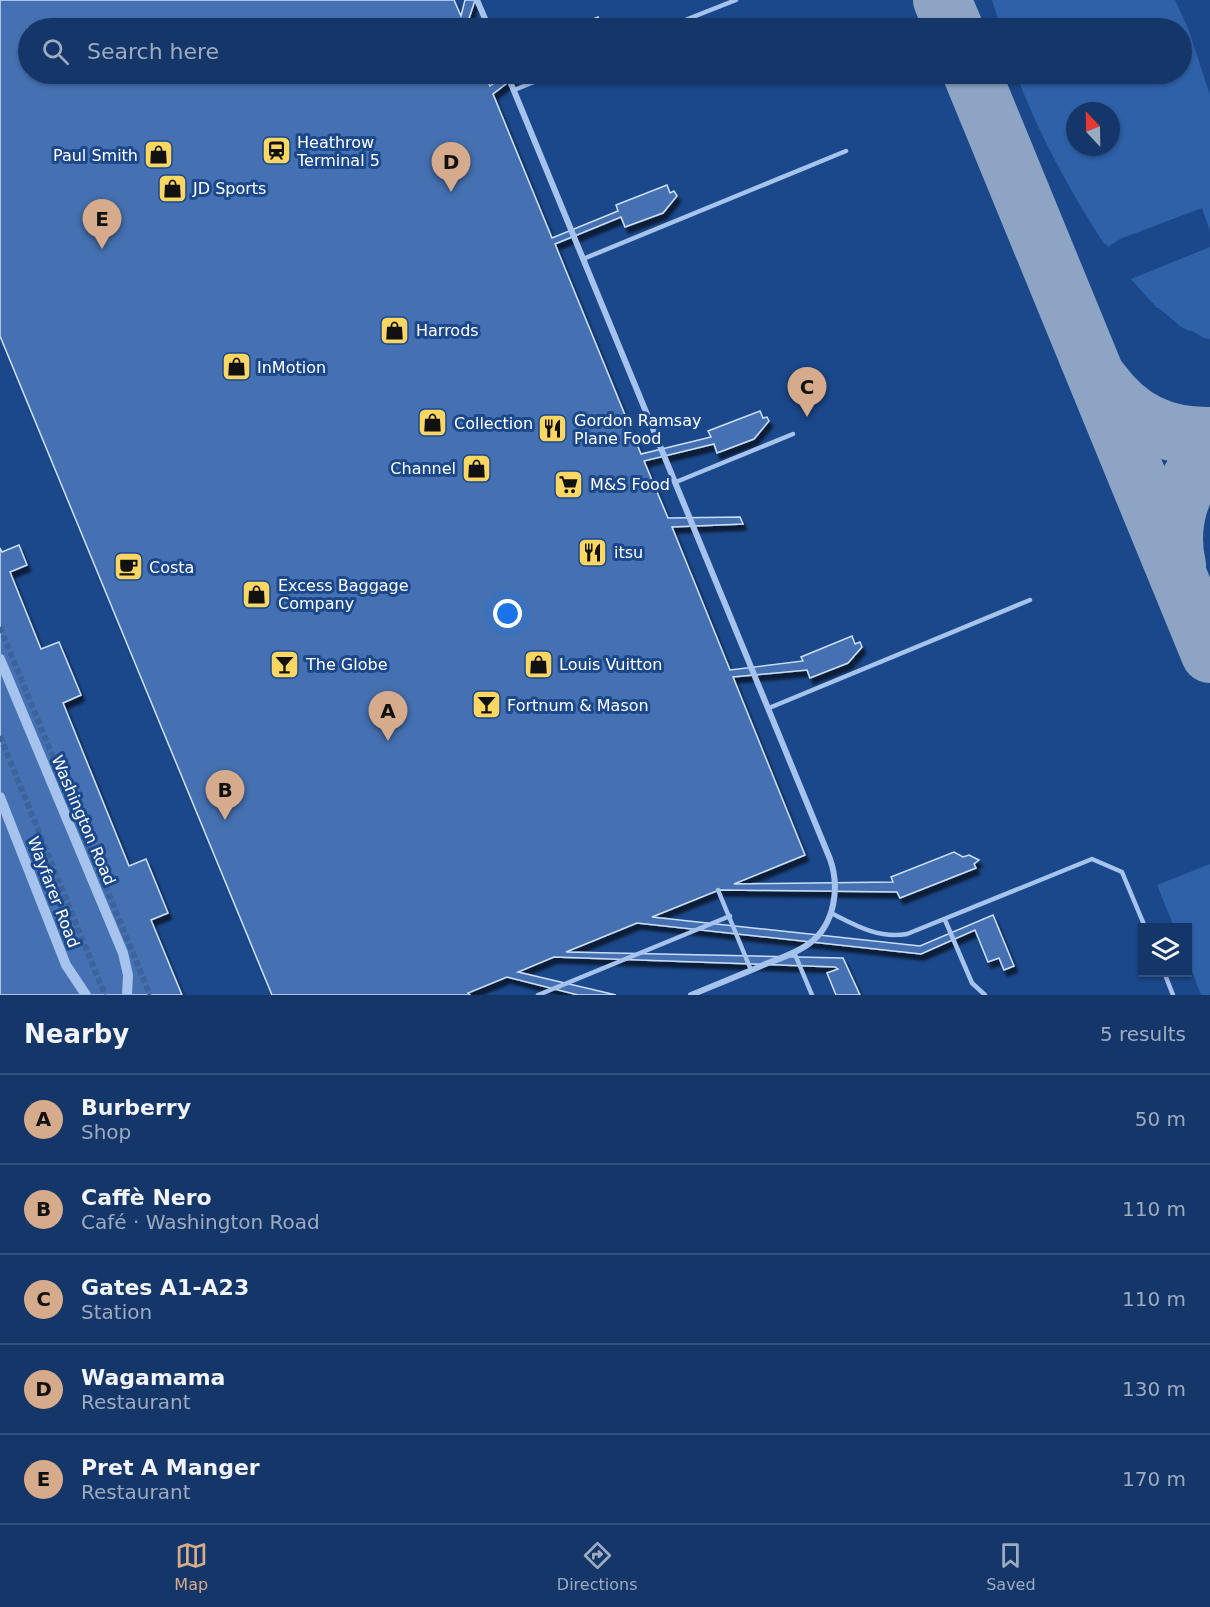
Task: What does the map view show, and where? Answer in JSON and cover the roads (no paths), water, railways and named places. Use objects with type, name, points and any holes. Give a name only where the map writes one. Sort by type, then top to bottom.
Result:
[{"type":"street","points":[[477,0],[485,18]]},
{"type":"street","points":[[511,84],[769,708],[836,879],[831,913],[813,940],[794,952],[691,995]]},
{"type":"street","name":"Washington Road","points":[[0,659],[123,953],[128,975],[127,995]]},
{"type":"street","name":"Wayfarer Road","points":[[0,797],[66,965],[86,995]]},
{"type":"lane","points":[[690,18],[736,0]]},
{"type":"lane","points":[[514,90],[529,84]]},
{"type":"lane","points":[[583,259],[846,150]]},
{"type":"lane","points":[[676,482],[793,434]]},
{"type":"lane","points":[[769,708],[1030,600]]},
{"type":"lane","points":[[831,913],[867,930],[894,936],[907,934],[1092,859],[1122,872],[1143,923]]},
{"type":"lane","points":[[718,890],[751,970]]},
{"type":"lane","points":[[538,995],[730,916]]},
{"type":"lane","points":[[945,920],[972,982],[985,995]]},
{"type":"lane","points":[[794,952],[812,995]]},
{"type":"lane","points":[[1166,977],[1173,995]]},
{"type":"tunnel","points":[[0,627],[150,995]]},
{"type":"tunnel","points":[[0,736],[105,995]]},
{"type":"place","name":"Heathrow Terminal 5","points":[[276,151]]},
{"type":"place","name":"Paul Smith","points":[[159,155]]},
{"type":"place","name":"JD Sports","points":[[172,188]]},
{"type":"place","name":"Wagamama","points":[[451,192]]},
{"type":"place","name":"Pret A Manger","points":[[102,249]]},
{"type":"place","name":"Harrods","points":[[395,330]]},
{"type":"place","name":"InMotion","points":[[236,367]]},
{"type":"place","name":"Gates A1-A23","points":[[807,417]]},
{"type":"place","name":"Collection","points":[[433,423]]},
{"type":"place","name":"Gordon Ramsay Plane Food","points":[[553,429]]},
{"type":"place","name":"Channel","points":[[477,468]]},
{"type":"place","name":"M&S Food","points":[[569,484]]},
{"type":"place","name":"itsu","points":[[593,552]]},
{"type":"place","name":"Costa","points":[[128,567]]},
{"type":"place","name":"Excess Baggage Company","points":[[257,594]]},
{"type":"place","name":"The Globe","points":[[285,664]]},
{"type":"place","name":"Louis Vuitton","points":[[538,664]]},
{"type":"place","name":"Fortnum & Mason","points":[[486,705]]},
{"type":"place","name":"Burberry","points":[[388,741]]},
{"type":"place","name":"Caffè Nero","points":[[225,820]]}]
